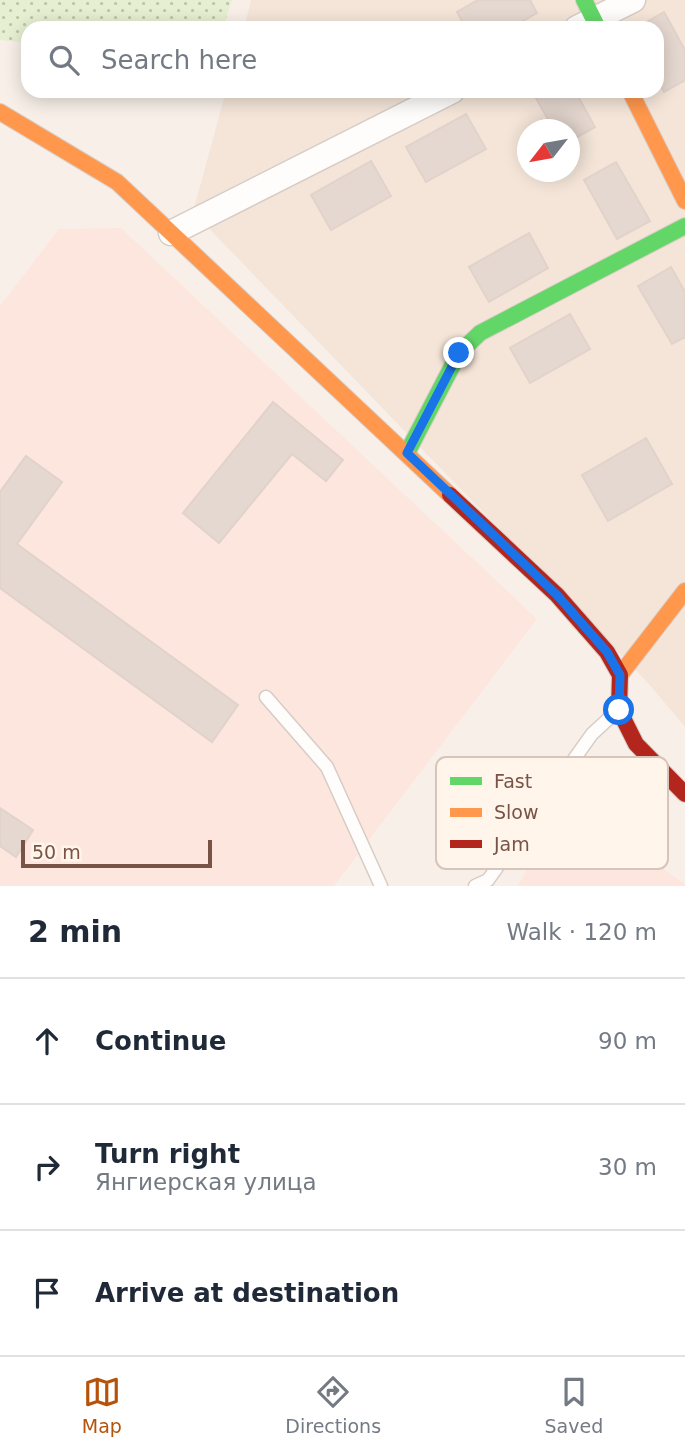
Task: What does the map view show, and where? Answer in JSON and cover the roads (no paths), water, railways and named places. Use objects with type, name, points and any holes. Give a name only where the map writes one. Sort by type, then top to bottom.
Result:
[{"type":"street","points":[[588,19],[633,0]]},
{"type":"street","points":[[171,233],[438,98]]},
{"type":"street","points":[[634,98],[685,201]]},
{"type":"street","points":[[0,111],[117,182],[557,595],[607,652],[620,675],[619,710],[636,744],[649,757]]},
{"type":"street","points":[[407,453],[459,353],[480,333],[685,226]]},
{"type":"street","points":[[620,675],[685,591]]},
{"type":"street","points":[[668,777],[685,794]]},
{"type":"lane","points":[[266,697],[327,767],[381,886]]},
{"type":"lane","points":[[576,757],[592,734],[619,710]]},
{"type":"lane","points":[[475,886],[488,880],[496,869]]}]
